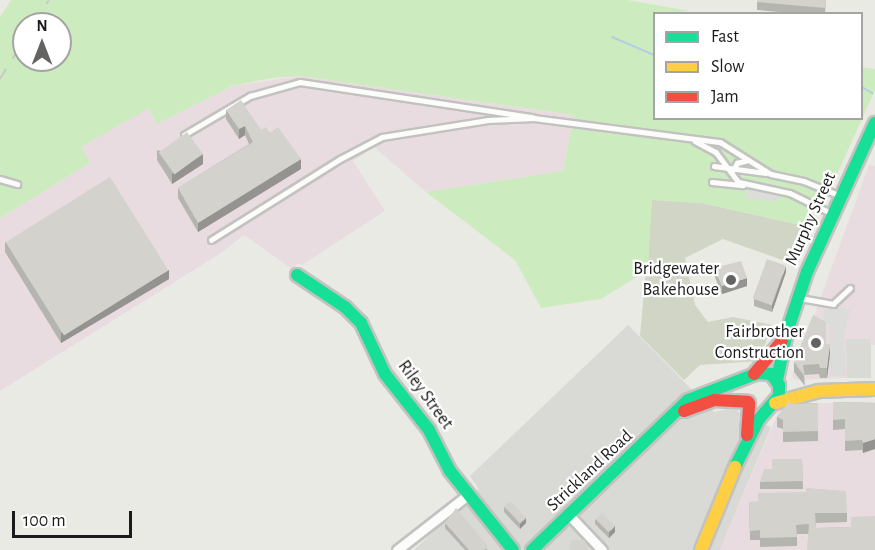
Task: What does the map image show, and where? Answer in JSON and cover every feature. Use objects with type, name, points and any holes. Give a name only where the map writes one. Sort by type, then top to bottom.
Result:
[{"type":"street","name":"Murphy Street","points":[[777,380],[787,332],[798,297],[875,123]]},
{"type":"street","name":"Riley Street","points":[[297,275],[345,307],[361,323],[385,374],[429,430],[450,471],[513,550]]},
{"type":"street","name":"Murphy Street","points":[[753,375],[771,358],[787,332]]},
{"type":"street","points":[[743,448],[748,402],[744,388],[753,375],[766,373],[777,380],[819,391]]},
{"type":"street","name":"Strickland Road","points":[[532,550],[700,393],[753,375]]},
{"type":"street","points":[[701,550],[743,448],[780,392],[777,380]]},
{"type":"street","points":[[748,402],[759,408],[819,391],[875,389]]},
{"type":"street","name":"Strickland Road","points":[[673,417],[714,400],[748,402]]},
{"type":"street","points":[[397,550],[469,494]]},
{"type":"street","points":[[569,515],[602,550]]},
{"type":"lane","points":[[174,141],[244,98],[292,83],[318,83],[724,144],[768,173]]},
{"type":"lane","points":[[211,240],[340,159],[382,137],[433,126],[534,117]]},
{"type":"lane","points":[[689,139],[716,152],[736,181],[744,185]]},
{"type":"lane","points":[[733,169],[739,161],[748,160]]},
{"type":"lane","points":[[714,166],[768,173],[841,196]]},
{"type":"lane","points":[[733,169],[736,181]]},
{"type":"lane","points":[[0,179],[16,184]]},
{"type":"lane","points":[[712,182],[790,193],[833,214]]},
{"type":"lane","points":[[798,297],[830,304],[840,301],[850,288]]},
{"type":"shaded area","points":[[300,76],[574,115],[563,171],[426,192],[374,147],[353,161],[385,211],[302,265],[299,263],[292,269],[244,235],[221,253],[0,391],[0,218],[90,163],[80,147],[149,108],[157,124],[232,86]]},
{"type":"shaded area","points":[[869,165],[875,166],[875,345],[871,345],[870,339],[846,339],[847,378],[795,380],[792,376]]},
{"type":"shaded area","points":[[754,187],[786,192],[774,202],[743,197]]},
{"type":"shaded area","points":[[652,200],[702,203],[805,226],[791,263],[723,239],[685,258],[695,305],[708,322],[733,317],[772,325],[759,361],[700,365],[684,380],[640,336]]},
{"type":"shaded area","points":[[840,307],[850,310],[844,335],[846,376],[830,376],[829,324],[822,323],[824,310]]},
{"type":"shaded area","points":[[628,325],[714,412],[736,407],[739,413],[771,427],[720,550],[414,550],[479,489],[470,476]]},
{"type":"shaded area","points":[[846,339],[871,339],[871,378],[846,378]]},
{"type":"shaded area","points":[[875,402],[875,550],[720,550],[780,408],[787,404]]},
{"type":"green space","points":[[11,0],[628,0],[689,11],[653,12],[653,120],[861,120],[834,181],[805,226],[702,203],[652,200],[648,270],[601,299],[541,308],[515,260],[426,192],[563,171],[574,115],[300,76],[272,78],[232,86],[157,124],[149,108],[81,147],[90,163],[0,218],[0,17]]},
{"type":"green space","points":[[863,67],[875,69],[875,90],[863,117]]},
{"type":"building","points":[[757,0],[826,0],[825,8],[757,2]]},
{"type":"building","points":[[241,100],[261,130],[266,127],[270,133],[278,127],[301,159],[198,223],[178,188],[253,142],[245,126],[239,129],[226,110]]},
{"type":"building","points":[[187,132],[203,154],[175,174],[159,153]]},
{"type":"building","points":[[110,177],[168,270],[64,335],[6,242]]},
{"type":"building","points":[[767,259],[786,266],[771,305],[753,298]]},
{"type":"building","points":[[741,261],[747,278],[722,286],[714,268]]},
{"type":"building","name":"Fairbrother Construction","points":[[813,315],[826,322],[826,344],[830,344],[827,368],[820,368],[819,364],[803,365],[805,377],[794,362]]},
{"type":"building","points":[[790,400],[790,404],[818,403],[818,431],[783,432],[783,420],[777,417]]},
{"type":"building","points":[[833,402],[875,403],[875,439],[863,443],[862,440],[845,441],[845,419],[833,420]]},
{"type":"building","points":[[772,459],[802,459],[803,481],[760,482],[764,469],[772,469]]},
{"type":"building","points":[[806,488],[846,491],[847,513],[815,513],[816,528],[851,527],[851,517],[875,516],[875,550],[807,550],[809,524],[796,525],[797,537],[760,538],[760,530],[750,531],[749,502],[758,501],[758,493],[806,492]]},
{"type":"building","points":[[510,501],[526,518],[520,523],[504,506]]},
{"type":"building","points":[[456,508],[488,546],[484,550],[469,550],[445,523]]},
{"type":"building","points":[[602,513],[615,526],[608,532],[596,519]]},
{"type":"building","points":[[570,540],[584,540],[589,550],[569,550]]},
{"type":"waterway","points":[[612,37],[653,55]]},
{"type":"waterway","points":[[863,88],[872,93]]},
{"type":"railway","points":[[42,12],[49,0]]},
{"type":"railway","points":[[0,79],[12,60]]},
{"type":"traffic: fast","points":[[777,380],[787,332],[807,272],[875,123]]},
{"type":"traffic: fast","points":[[297,275],[345,307],[361,323],[385,374],[429,430],[450,471],[513,550]]},
{"type":"traffic: fast","points":[[532,550],[688,400],[758,373],[771,374],[779,385],[779,396],[759,419],[735,467]]},
{"type":"traffic: slow","points":[[775,403],[819,391],[875,389]]},
{"type":"traffic: slow","points":[[701,550],[735,467]]},
{"type":"traffic: jam","points":[[754,374],[782,341]]},
{"type":"traffic: jam","points":[[684,411],[714,400],[748,402]]},
{"type":"traffic: jam","points":[[747,435],[749,403]]},
{"type":"place","name":"Bridgewater Bakehouse","points":[[731,280]]},
{"type":"place","name":"Fairbrother Construction","points":[[816,343]]}]
